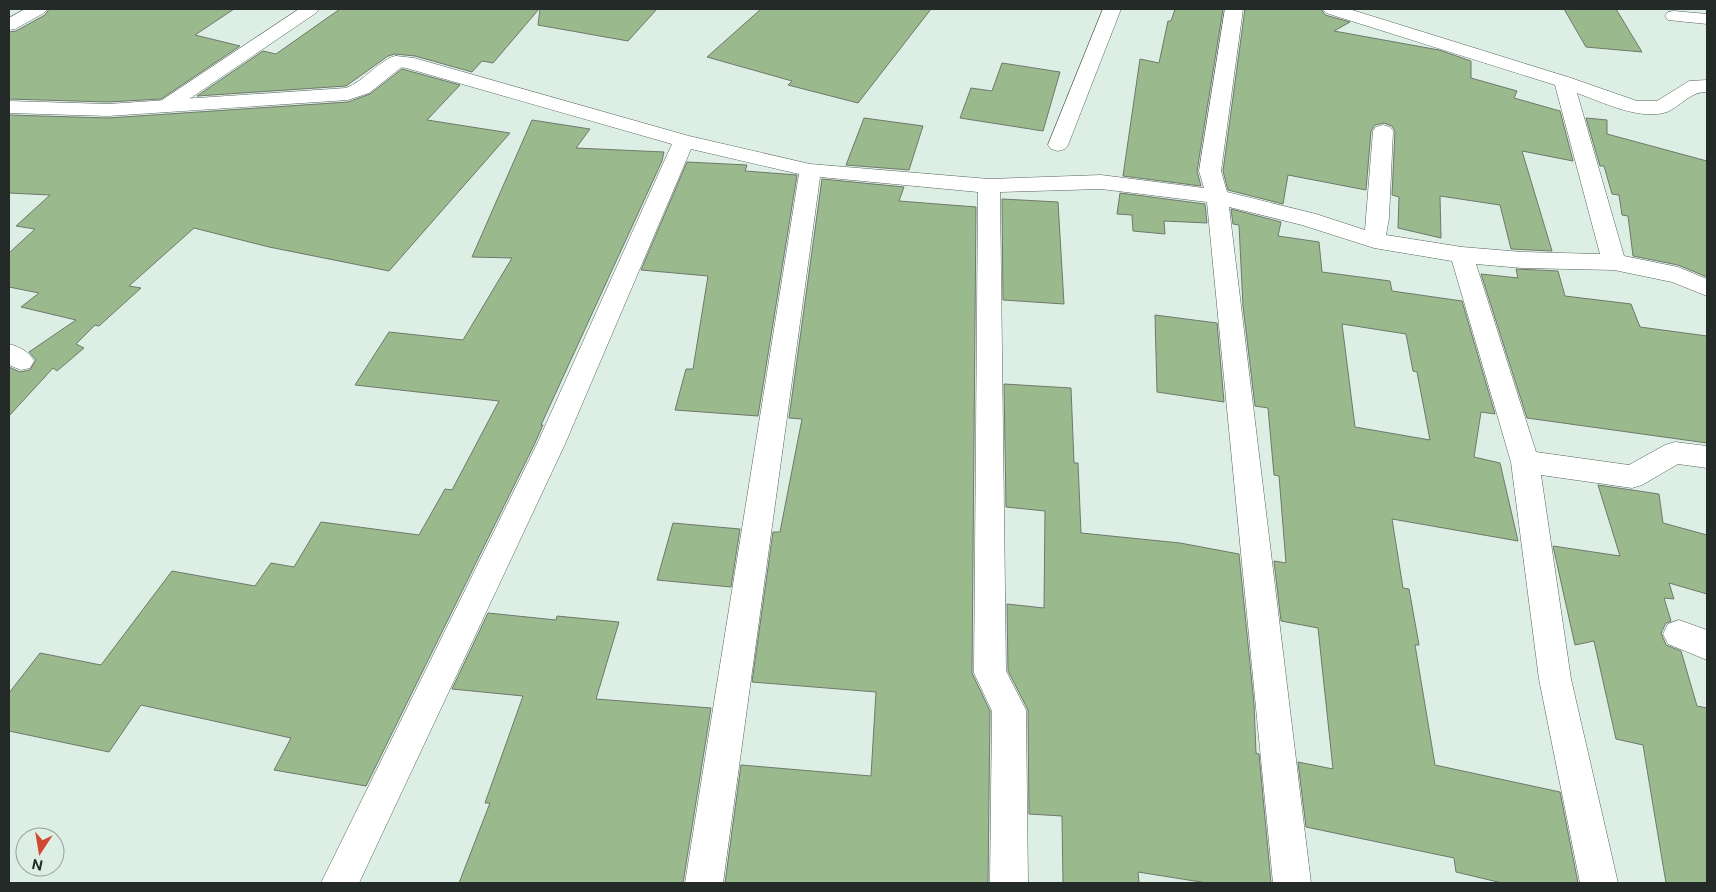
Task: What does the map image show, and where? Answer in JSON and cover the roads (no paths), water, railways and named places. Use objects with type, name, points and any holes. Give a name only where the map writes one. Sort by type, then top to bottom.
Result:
[{"type":"street","points":[[9,25],[38,9]]},
{"type":"street","points":[[166,106],[310,9]]},
{"type":"street","points":[[1058,145],[1112,9]]},
{"type":"street","points":[[1234,9],[1210,171],[1216,197],[1292,883]]},
{"type":"street","points":[[1332,9],[1564,82],[1635,107],[1661,107],[1696,85],[1707,86]]},
{"type":"street","points":[[1674,16],[1707,19]]},
{"type":"street","points":[[9,107],[108,110],[348,94],[360,91],[368,86],[396,62],[407,62],[684,141],[810,170],[989,186],[1101,182],[1216,197],[1308,219],[1374,241],[1462,255],[1522,260],[1614,262],[1678,275],[1707,288]]},
{"type":"street","points":[[1564,82],[1614,262]]},
{"type":"street","points":[[1374,241],[1378,218],[1382,131]]},
{"type":"street","points":[[340,883],[550,444],[684,141]]},
{"type":"street","points":[[704,883],[810,170]]},
{"type":"street","points":[[989,186],[990,673],[1009,710],[1009,883]]},
{"type":"street","points":[[1462,255],[1525,462],[1555,679],[1598,883]]},
{"type":"street","points":[[1525,462],[1632,477],[1675,453],[1707,457]]}]
